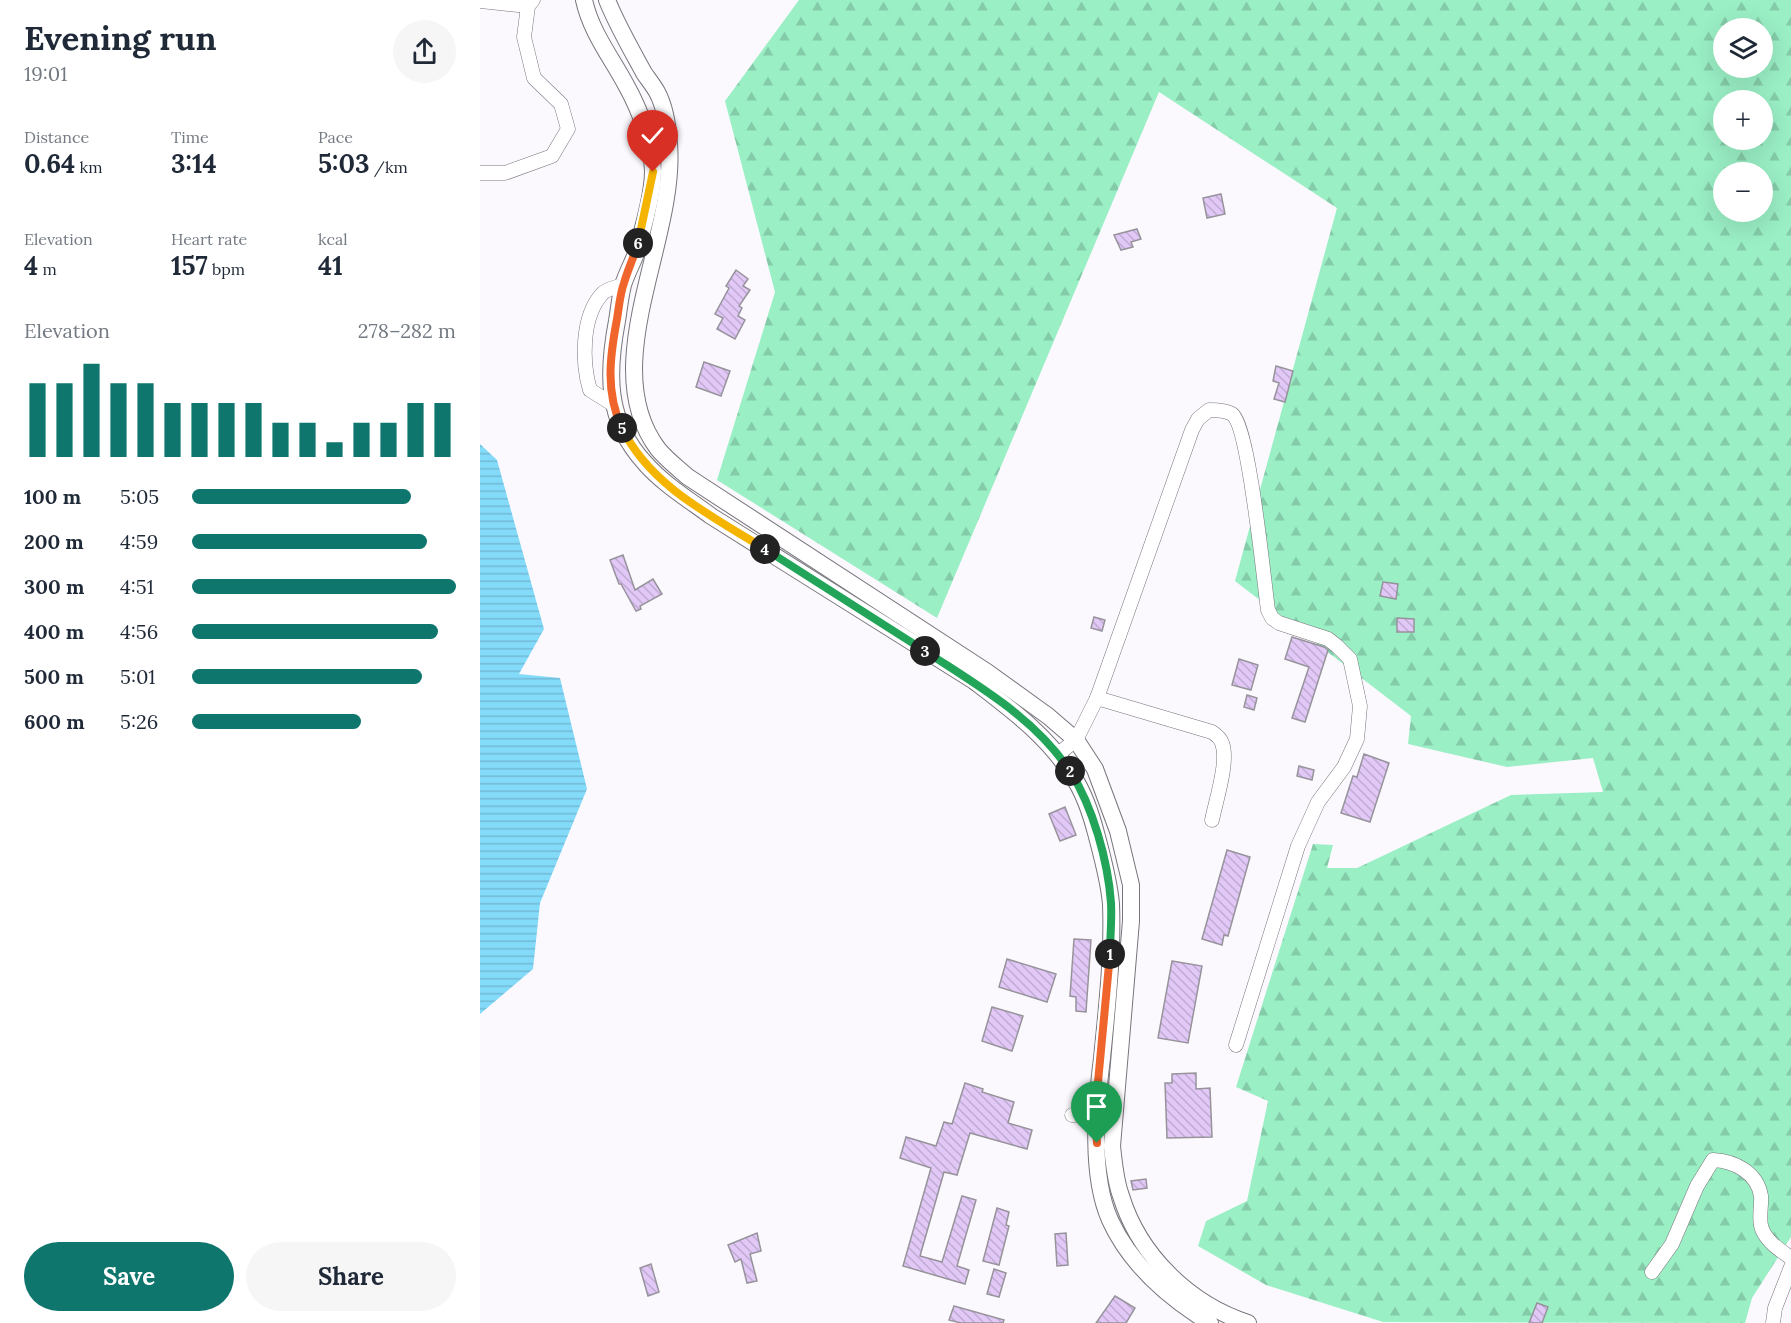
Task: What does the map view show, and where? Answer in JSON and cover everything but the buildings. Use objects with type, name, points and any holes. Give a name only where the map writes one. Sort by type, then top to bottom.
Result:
[{"type":"main road","points":[[584,0],[595,31],[637,107],[651,161],[652,181],[643,228],[623,285],[610,369],[614,405],[630,444],[643,462],[671,487],[711,516],[974,681],[1018,714],[1058,754],[1079,787],[1091,814],[1108,879],[1111,904],[1110,954],[1095,1114],[1100,1180],[1110,1218],[1128,1252],[1142,1268],[1176,1299],[1210,1323]]},
{"type":"main road","points":[[607,0],[620,28],[657,91],[663,107],[669,143],[668,197],[637,333],[633,366],[637,398],[650,435],[671,463],[706,490],[858,586],[987,672],[1048,716],[1076,740],[1095,769],[1118,831],[1131,885],[1131,921],[1112,1146],[1121,1197],[1138,1237],[1152,1256],[1190,1292],[1207,1304],[1248,1323]]},
{"type":"main road","points":[[1095,1114],[1115,1116]]},
{"type":"street","points":[[480,1],[531,3],[524,37],[534,78],[561,104],[568,129],[552,156],[505,173],[480,173]]},
{"type":"street","points":[[614,405],[590,390],[585,373],[584,353],[588,327],[598,299],[603,292],[623,285]]},
{"type":"street","points":[[1058,754],[1076,740],[1096,698],[1192,430],[1198,420],[1209,410],[1222,410],[1233,414],[1238,422],[1251,476],[1268,610],[1272,618],[1279,623],[1328,639],[1338,646],[1350,659],[1360,706],[1357,739],[1344,767],[1318,802],[1298,846],[1236,1045]]},
{"type":"street","points":[[1096,698],[1212,732],[1219,737],[1223,744],[1223,762],[1212,820]]},
{"type":"street","points":[[1072,1115],[1095,1114]]},
{"type":"street","points":[[1652,1272],[1672,1244],[1697,1186],[1713,1160],[1729,1161],[1741,1167],[1751,1177],[1761,1195],[1761,1227],[1769,1241],[1791,1258]]},
{"type":"street","points":[[1773,1323],[1775,1308],[1791,1267]]},
{"type":"green space","points":[[799,0],[1791,0],[1791,1237],[1752,1298],[1745,1323],[1383,1322],[1266,1285],[1198,1246],[1206,1221],[1247,1201],[1268,1101],[1236,1087],[1313,844],[1333,845],[1327,868],[1357,868],[1511,795],[1603,792],[1593,758],[1507,767],[1408,744],[1411,716],[1235,581],[1337,208],[1159,92],[937,618],[717,480],[775,292],[725,101]]},
{"type":"water","points":[[480,444],[497,460],[544,629],[519,674],[560,678],[587,789],[540,903],[533,969],[480,1014]]},
{"type":"route","points":[[653,172],[643,228],[623,285],[612,347],[611,388],[620,423],[630,444],[658,477],[711,516],[974,681],[1041,735],[1058,754],[1075,779],[1091,814],[1108,879],[1111,904],[1110,954],[1095,1114],[1097,1143]]}]
